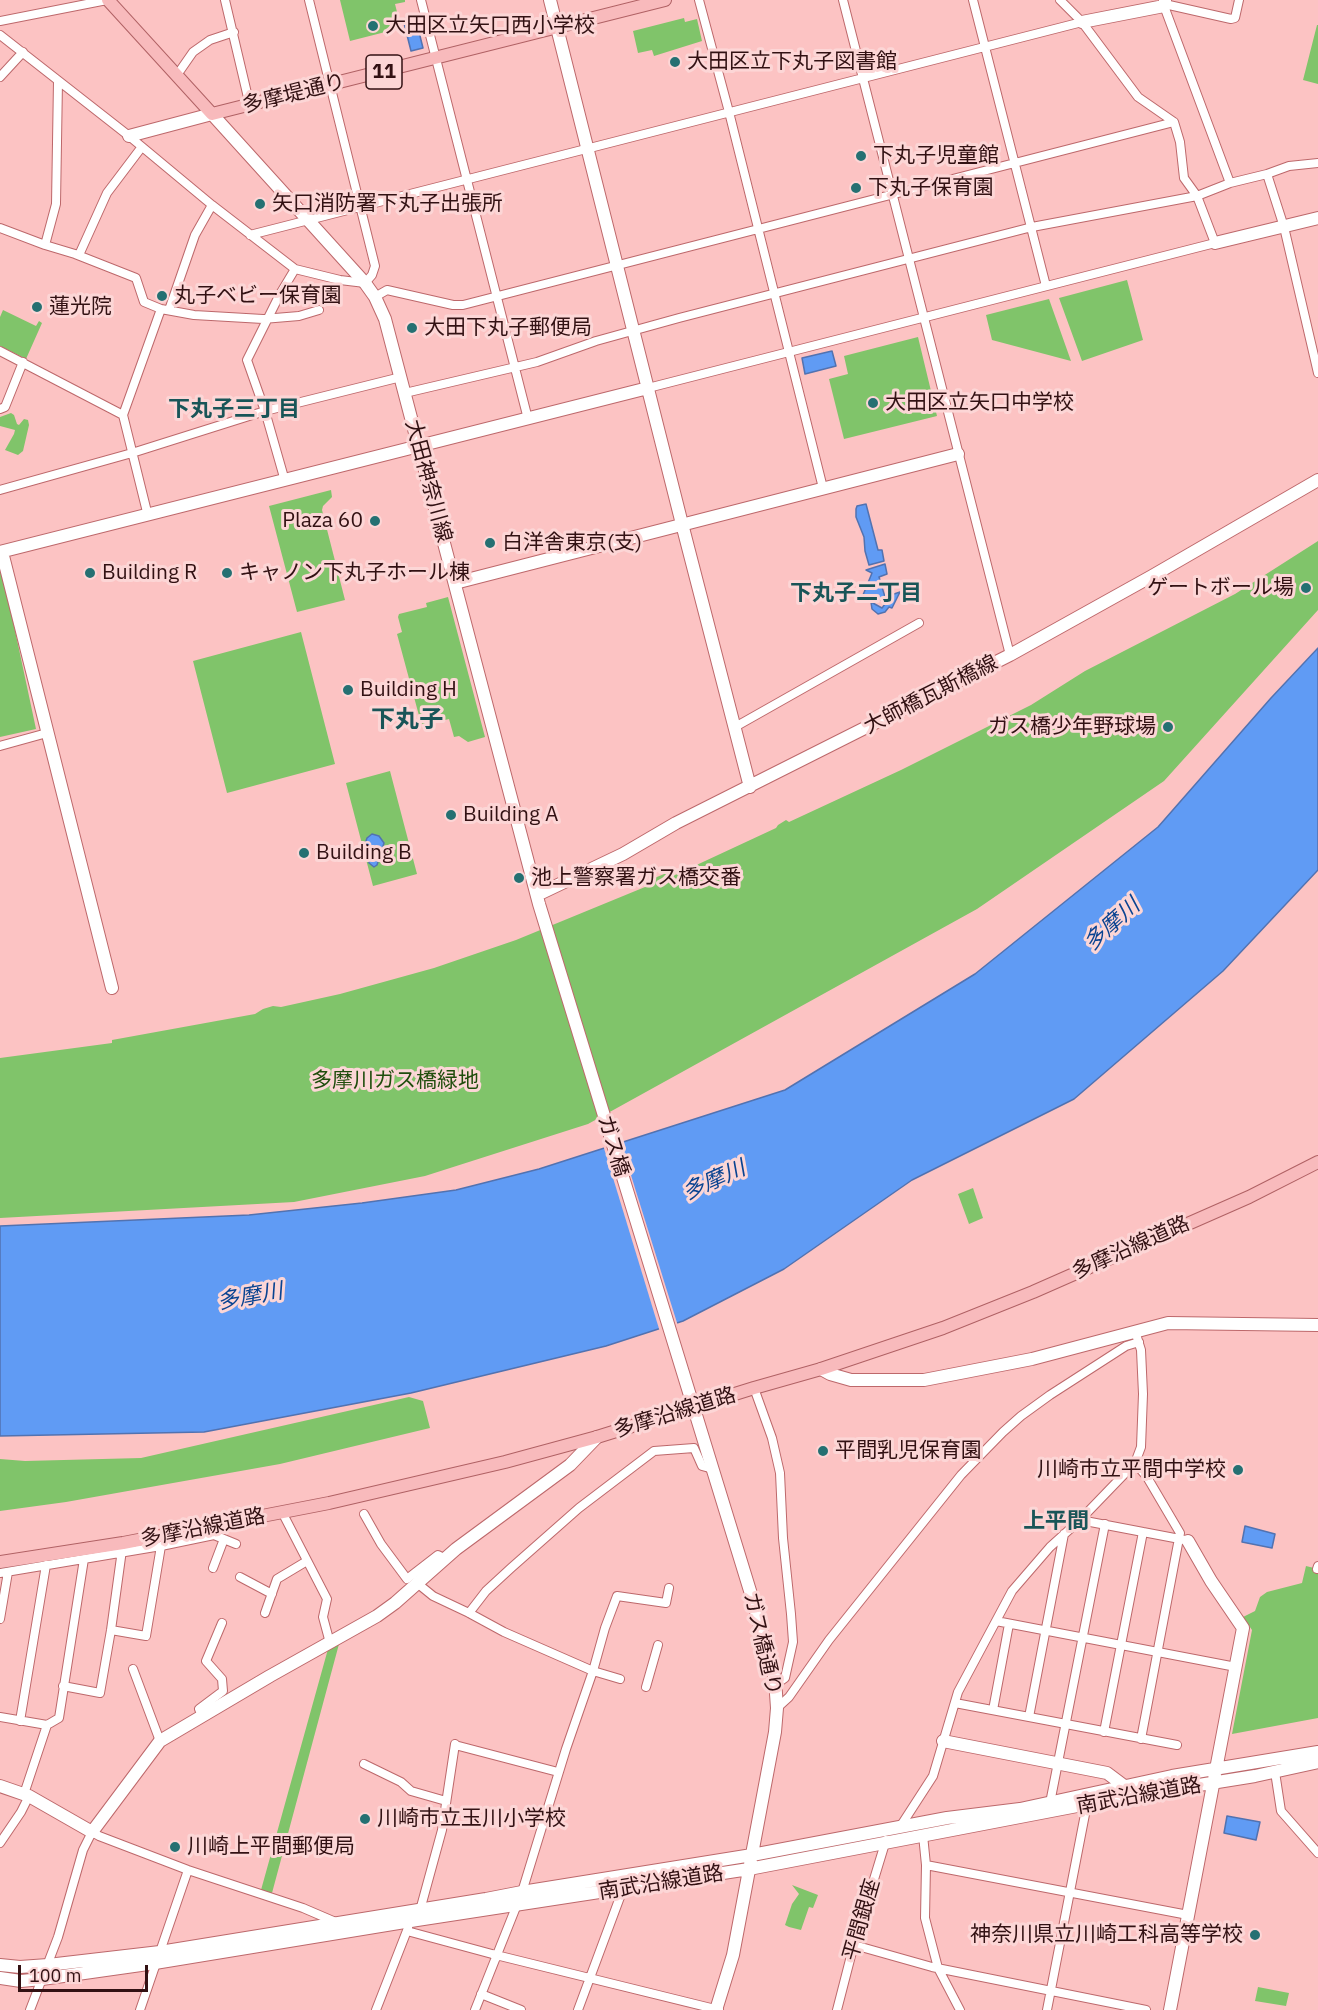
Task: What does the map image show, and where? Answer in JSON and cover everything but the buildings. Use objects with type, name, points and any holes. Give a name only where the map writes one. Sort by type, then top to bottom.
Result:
[{"type":"main road","points":[[107,0],[212,114]]},
{"type":"main road","name":"多摩堤通り","points":[[212,114],[665,0]]},
{"type":"main road","name":"多摩沿線道路","points":[[3,1569],[213,1531],[282,1512],[505,1462],[597,1437],[821,1369],[943,1328],[1034,1292],[1248,1197],[1318,1162]]},
{"type":"street","points":[[0,21],[107,0]]},
{"type":"street","points":[[225,0],[250,106]]},
{"type":"street","points":[[0,35],[295,269],[352,283],[365,282],[372,275],[375,266],[309,0]]},
{"type":"street","points":[[421,0],[528,419]]},
{"type":"street","points":[[550,0],[750,787]]},
{"type":"street","points":[[699,0],[823,488]]},
{"type":"street","points":[[843,0],[1010,655]]},
{"type":"street","points":[[973,0],[1046,286]]},
{"type":"street","points":[[1060,0],[1082,22],[1138,97],[1174,122],[1180,142],[1184,178],[1197,196],[1215,243]]},
{"type":"street","points":[[250,235],[1082,22],[1130,6],[1164,3],[1231,19],[1235,18],[1239,0]]},
{"type":"street","points":[[1164,3],[1230,183]]},
{"type":"street","points":[[177,75],[193,52],[210,39],[234,32]]},
{"type":"street","points":[[0,76],[23,52]]},
{"type":"street","points":[[45,245],[56,204],[58,81]]},
{"type":"street","points":[[129,136],[212,114]]},
{"type":"street","name":"大田神奈川線","points":[[212,114],[365,282],[385,319],[538,900]]},
{"type":"street","points":[[375,297],[387,290],[459,306],[1174,122]]},
{"type":"street","points":[[79,255],[107,193],[141,148]]},
{"type":"street","points":[[405,393],[537,362],[633,330],[1032,226],[1197,196],[1230,183],[1289,166],[1318,163]]},
{"type":"street","points":[[1267,174],[1284,227],[1318,374]]},
{"type":"street","points":[[148,516],[123,416],[195,235],[212,205]]},
{"type":"street","points":[[112,988],[1,549],[148,516],[1318,218]]},
{"type":"street","points":[[0,228],[79,255],[136,278],[144,302],[165,309],[194,315],[228,318],[299,316],[319,310]]},
{"type":"street","points":[[285,481],[265,411],[247,360],[267,318],[295,269]]},
{"type":"street","points":[[0,351],[123,416]]},
{"type":"street","points":[[0,409],[5,407],[23,362]]},
{"type":"street","points":[[0,490],[132,453],[265,411],[401,377]]},
{"type":"street","points":[[455,583],[958,454]]},
{"type":"street","name":"大師橋瓦斯橋線","points":[[538,900],[676,823],[1010,655],[1318,480]]},
{"type":"street","points":[[735,727],[919,623]]},
{"type":"street","points":[[0,746],[47,733]]},
{"type":"street","name":"ガス橋","points":[[538,900],[687,1388]]},
{"type":"street","points":[[821,1369],[851,1380],[924,1380],[1137,1337],[1178,1323],[1318,1325]]},
{"type":"street","points":[[1137,1337],[1141,1350],[1143,1394],[1140,1447],[1135,1463],[1147,1477],[1180,1533],[1243,1628],[1170,2010]]},
{"type":"street","points":[[777,1708],[789,1697],[829,1640],[961,1475],[1021,1416],[1137,1337]]},
{"type":"street","name":"ガス橋通り","points":[[687,1388],[765,1640],[775,1685],[777,1708],[775,1732],[733,1955],[717,2010]]},
{"type":"street","points":[[754,1388],[772,1438],[780,1473],[783,1538],[793,1642],[784,1678],[775,1685]]},
{"type":"street","points":[[30,2010],[48,1965],[83,1850],[92,1832],[160,1742],[377,1616],[444,1558],[570,1465],[597,1437]]},
{"type":"street","points":[[470,1613],[486,1591],[510,1568],[579,1508],[654,1451],[694,1448],[702,1466],[713,1468]]},
{"type":"street","name":"平間銀座","points":[[837,2010],[885,1843],[933,1776],[958,1692],[1012,1591],[1050,1547],[1080,1520],[1135,1463]]},
{"type":"street","points":[[282,1512],[327,1599],[323,1617],[330,1643]]},
{"type":"street","points":[[364,1514],[379,1542],[407,1579],[438,1555],[444,1558]]},
{"type":"street","points":[[1080,1520],[1184,1539]]},
{"type":"street","points":[[1050,1803],[1105,1524]]},
{"type":"street","points":[[0,1619],[3,1569],[84,1559],[122,1548],[161,1546],[213,1531],[237,1544]]},
{"type":"street","points":[[1104,1732],[1143,1532]]},
{"type":"street","points":[[1029,1717],[1064,1534]]},
{"type":"street","points":[[213,1568],[224,1539]]},
{"type":"street","points":[[1141,1739],[1184,1539]]},
{"type":"street","points":[[111,1630],[146,1636],[161,1546]]},
{"type":"street","points":[[63,1686],[100,1693],[122,1548]]},
{"type":"street","points":[[0,1717],[47,1725],[59,1718],[84,1559]]},
{"type":"street","points":[[265,1613],[277,1579],[307,1561]]},
{"type":"street","points":[[21,1720],[46,1565]]},
{"type":"street","points":[[240,1577],[272,1594]]},
{"type":"street","points":[[417,1583],[433,1596],[504,1632],[593,1671],[620,1679]]},
{"type":"street","points":[[475,2010],[522,1892],[558,1772],[617,1596],[666,1603],[669,1588]]},
{"type":"street","points":[[996,1621],[1236,1667]]},
{"type":"street","points":[[202,1716],[199,1710],[223,1691],[222,1679],[206,1661],[222,1623]]},
{"type":"street","points":[[993,1710],[1009,1624]]},
{"type":"street","points":[[646,1687],[657,1645]]},
{"type":"street","points":[[133,1669],[160,1742]]},
{"type":"street","points":[[955,1703],[1178,1745]]},
{"type":"street","points":[[0,1843],[21,1812],[47,1725]]},
{"type":"street","points":[[943,1741],[1107,1773],[1123,1785]]},
{"type":"street","points":[[376,2010],[413,1921],[442,1830],[455,1744],[558,1772]]},
{"type":"street","name":"南武沿線道路","points":[[0,1978],[21,1981],[42,1979],[338,1923],[413,1921],[522,1892],[752,1855],[947,1818],[1050,1803],[1123,1785],[1318,1752]]},
{"type":"street","name":"南武沿線道路","points":[[0,1965],[21,1967],[158,1957],[623,1889],[749,1869],[923,1834],[1275,1772],[1318,1762]]},
{"type":"street","points":[[364,1764],[401,1782],[411,1791],[446,1801]]},
{"type":"street","points":[[1275,1772],[1281,1811],[1318,1853]]},
{"type":"street","points":[[0,1786],[27,1795],[99,1836],[188,1870],[303,1908],[338,1923]]},
{"type":"street","points":[[1047,2010],[1087,1804]]},
{"type":"street","points":[[923,1834],[926,1865],[925,1918],[938,1968],[960,2010]]},
{"type":"street","points":[[926,1865],[1188,1915]]},
{"type":"street","points":[[140,2010],[188,1870]]},
{"type":"street","points":[[578,2010],[623,1889]]},
{"type":"street","points":[[413,1921],[497,1955],[717,2010]]},
{"type":"street","points":[[854,1945],[938,1968],[1146,2010]]},
{"type":"street","points":[[481,1994],[521,2010]]},
{"type":"green space","points":[[340,0],[405,0],[405,2],[395,4],[401,28],[350,41]]},
{"type":"green space","points":[[684,18],[685,22],[697,19],[702,41],[654,56],[652,50],[638,53],[633,31]]},
{"type":"green space","points":[[1318,25],[1318,84],[1303,80]]},
{"type":"green space","points":[[1127,280],[1143,340],[1082,361],[1059,298]]},
{"type":"green space","points":[[1049,299],[1071,361],[992,340],[986,315]]},
{"type":"green space","points":[[3,310],[36,326],[39,321],[42,323],[26,359],[0,346],[0,317]]},
{"type":"green space","points":[[918,337],[937,416],[844,439],[829,379],[848,374],[844,356]]},
{"type":"green space","points":[[11,413],[17,424],[19,425],[24,419],[28,420],[29,425],[23,451],[18,455],[5,450],[15,430],[0,426],[0,417]]},
{"type":"green space","points":[[331,490],[332,497],[322,510],[345,600],[297,612],[269,506]]},
{"type":"green space","name":"多摩川ガス橋緑地","points":[[1318,541],[1318,610],[1164,781],[977,909],[588,1124],[425,1176],[294,1202],[0,1218],[0,1058],[112,1043],[112,1040],[255,1014],[273,1006],[281,1007],[340,994],[434,968],[516,940],[645,887],[652,879],[669,872],[675,875],[776,828],[786,820],[789,822],[901,770],[1031,705],[1085,671],[1235,594]]},
{"type":"green space","points":[[0,560],[36,729],[0,737]]},
{"type":"green space","points":[[448,597],[485,737],[468,742],[459,736],[454,737],[449,719],[425,725],[421,723],[397,634],[402,632],[399,614],[427,607],[426,603]]},
{"type":"green space","points":[[301,632],[335,764],[227,793],[193,661]]},
{"type":"green space","points":[[390,771],[417,874],[373,886],[346,783]]},
{"type":"green space","points":[[973,1188],[983,1218],[969,1224],[958,1194]]},
{"type":"green space","points":[[409,1397],[423,1401],[430,1428],[280,1464],[66,1502],[0,1511],[0,1459],[25,1461],[141,1458]]},
{"type":"green space","points":[[1306,1566],[1318,1569],[1318,1718],[1232,1734],[1252,1630],[1243,1617],[1255,1611],[1260,1597],[1267,1592],[1302,1583]]},
{"type":"green space","points":[[339,1644],[272,1893],[261,1890],[328,1649]]},
{"type":"green space","points":[[792,1885],[818,1895],[813,1908],[809,1907],[801,1930],[785,1925],[792,1904],[799,1894]]},
{"type":"green space","points":[[1258,1987],[1289,1993],[1286,2006],[1255,2001]]},
{"type":"water","points":[[415,16],[423,48],[411,51],[403,19]]},
{"type":"water","points":[[832,351],[836,366],[805,374],[802,358]]},
{"type":"water","points":[[866,504],[878,550],[882,550],[884,561],[869,565],[864,537],[856,517],[857,506]]},
{"type":"water","points":[[885,564],[887,574],[879,577],[885,597],[900,592],[892,608],[889,607],[885,612],[878,614],[872,609],[871,602],[882,608],[885,601],[878,599],[875,602],[863,595],[872,573],[866,570]]},
{"type":"water","name":"多摩川","points":[[1318,648],[1318,870],[1223,971],[1074,1099],[912,1180],[784,1269],[683,1321],[606,1346],[411,1393],[204,1432],[0,1436],[0,1226],[249,1215],[456,1190],[539,1169],[785,1090],[975,974],[1158,827]]},
{"type":"water","points":[[372,834],[379,836],[384,843],[377,865],[374,867],[369,863],[366,841]]},
{"type":"water","points":[[1245,1526],[1275,1534],[1272,1548],[1242,1542]]},
{"type":"water","points":[[1227,1816],[1260,1822],[1256,1840],[1224,1833]]},
{"type":"pier","points":[[620,1140],[678,1326],[660,1332],[603,1145]]},
{"type":"place","name":"大田区立矢口西小学校","points":[[373,26]]},
{"type":"place","name":"大田区立下丸子図書館","points":[[675,62]]},
{"type":"place","name":"下丸子児童館","points":[[861,156]]},
{"type":"place","name":"下丸子保育園","points":[[856,188]]},
{"type":"place","name":"矢口消防署下丸子出張所","points":[[260,204]]},
{"type":"place","name":"丸子ベビー保育園","points":[[162,296]]},
{"type":"place","name":"蓮光院","points":[[37,307]]},
{"type":"place","name":"大田下丸子郵便局","points":[[412,328]]},
{"type":"place","name":"大田区立矢口中学校","points":[[873,403]]},
{"type":"place","name":"Plaza 60","points":[[375,521]]},
{"type":"place","name":"白洋舎東京(支)","points":[[490,543]]},
{"type":"place","name":"Building R","points":[[90,573]]},
{"type":"place","name":"キャノン下丸子ホール棟","points":[[227,573]]},
{"type":"place","name":"ゲートボール場","points":[[1306,588]]},
{"type":"place","name":"Building H","points":[[348,690]]},
{"type":"place","name":"ガス橋少年野球場","points":[[1168,727]]},
{"type":"place","name":"Building A","points":[[451,815]]},
{"type":"place","name":"Building B","points":[[304,853]]},
{"type":"place","name":"池上警察署ガス橋交番","points":[[519,878]]},
{"type":"place","name":"平間乳児保育園","points":[[823,1451]]},
{"type":"place","name":"川崎市立平間中学校","points":[[1238,1470]]},
{"type":"place","name":"川崎市立玉川小学校","points":[[365,1819]]},
{"type":"place","name":"川崎上平間郵便局","points":[[175,1847]]},
{"type":"place","name":"神奈川県立川崎工科高等学校","points":[[1255,1935]]},
{"type":"district","name":"下丸子三丁目","points":[[234,410]]},
{"type":"district","name":"下丸子二丁目","points":[[856,594]]},
{"type":"district","name":"下丸子","points":[[407,720]]},
{"type":"district","name":"上平間","points":[[1056,1522]]}]
